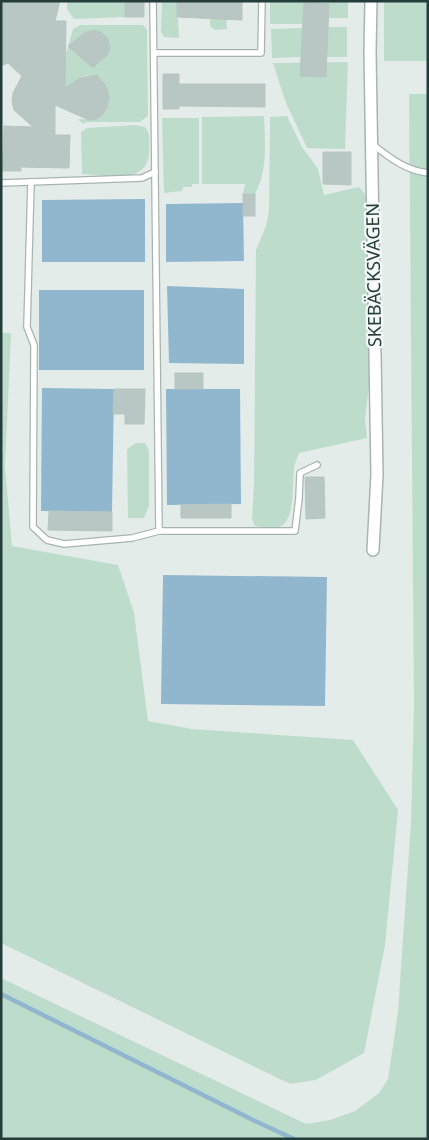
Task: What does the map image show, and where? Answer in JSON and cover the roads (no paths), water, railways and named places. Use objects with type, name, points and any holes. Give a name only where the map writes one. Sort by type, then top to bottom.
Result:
[{"type":"street","name":"SKEBÄCKSVÄGEN","points":[[371,1],[371,143],[377,475],[373,550]]},
{"type":"lane","points":[[153,1],[159,530]]},
{"type":"lane","points":[[154,53],[261,53],[262,1]]},
{"type":"lane","points":[[371,143],[396,162],[413,171],[428,173]]},
{"type":"lane","points":[[1,183],[142,178],[155,172]]},
{"type":"lane","points":[[32,182],[28,327],[34,345],[33,527],[48,540],[64,544],[132,538],[159,530],[295,531],[300,472],[317,465]]},
{"type":"water","points":[[145,199],[145,262],[42,262],[42,200]]},
{"type":"water","points":[[243,203],[244,261],[166,262],[166,204]]},
{"type":"water","points":[[167,286],[244,289],[244,364],[169,363]]},
{"type":"water","points":[[39,290],[144,290],[144,370],[39,370]]},
{"type":"water","points":[[42,388],[114,389],[112,512],[41,511]]},
{"type":"water","points":[[166,389],[240,389],[241,504],[167,505]]},
{"type":"water","points":[[163,575],[327,577],[325,706],[161,704]]},
{"type":"waterway","points":[[1,994],[294,1139]]}]
